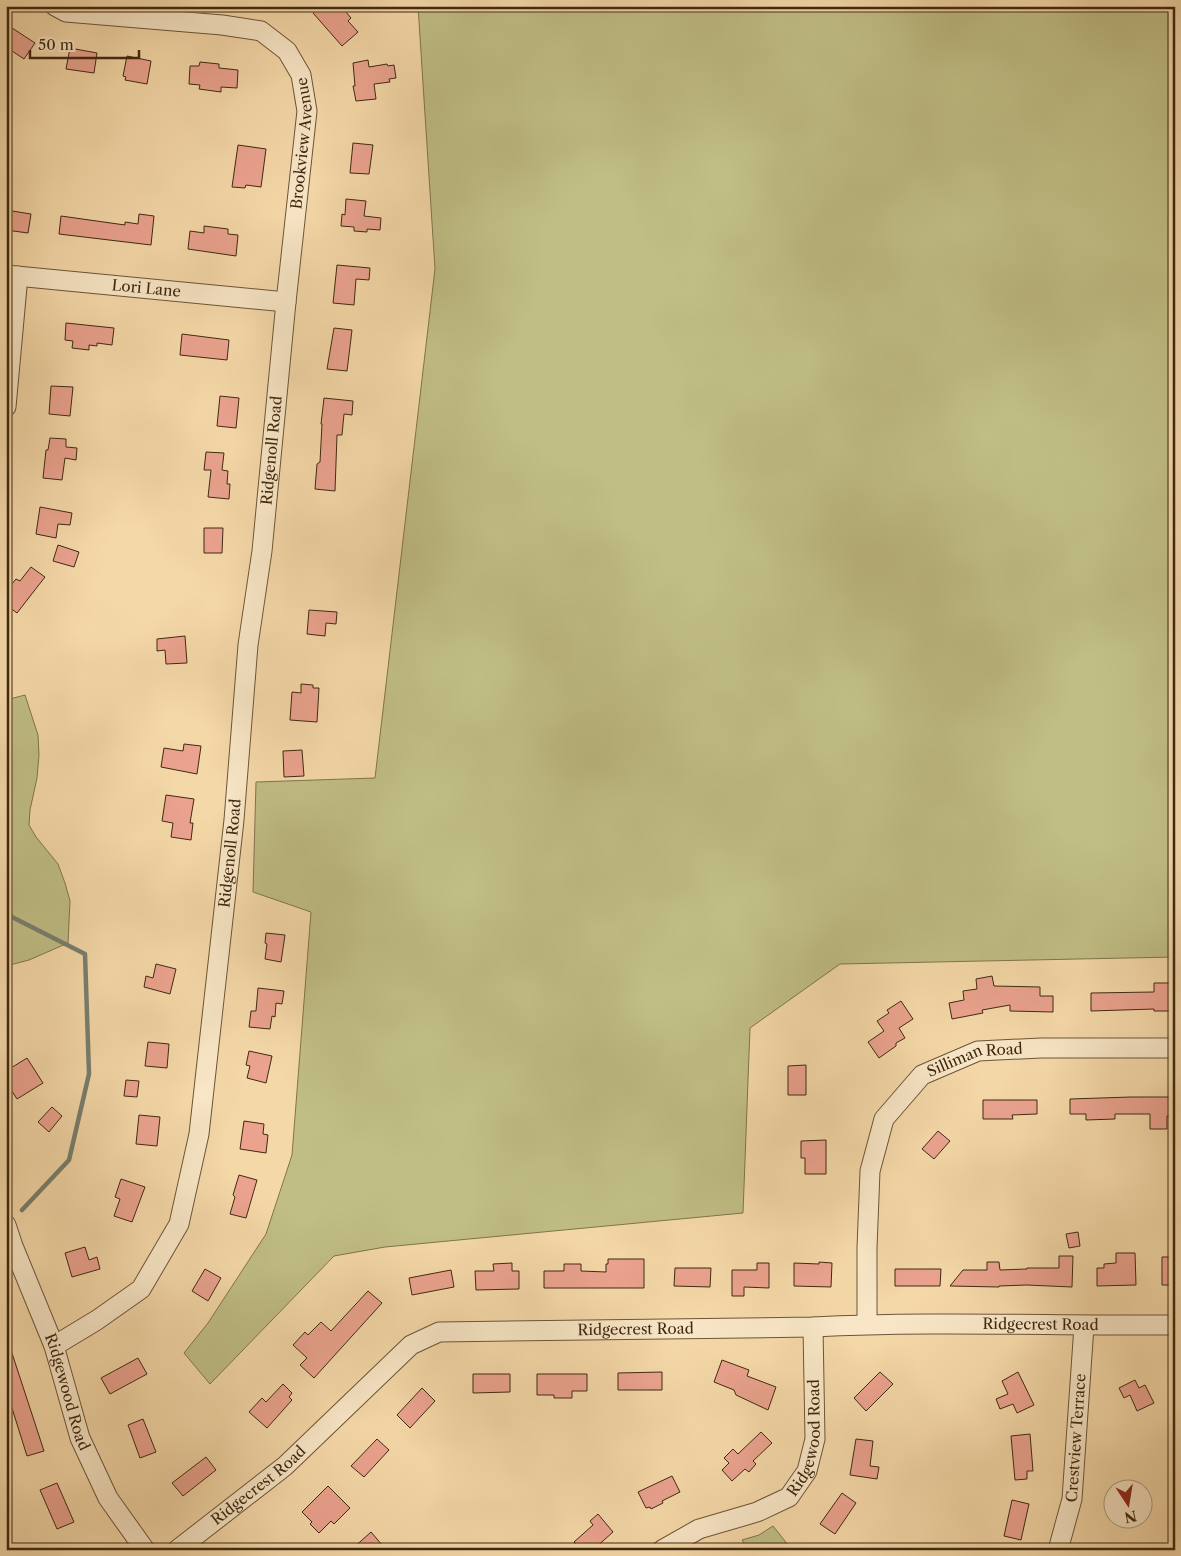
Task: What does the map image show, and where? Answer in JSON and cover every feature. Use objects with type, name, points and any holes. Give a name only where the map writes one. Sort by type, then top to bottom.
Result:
[{"type":"street","name":"Brookview Avenue","points":[[55,6],[66,12],[222,25],[261,31],[287,51],[301,75],[307,111],[286,302]]},
{"type":"street","name":"Lori Lane","points":[[12,276],[286,302]]},
{"type":"street","points":[[6,407],[12,276]]},
{"type":"street","name":"Ridgenoll Road","points":[[54,1346],[141,1289],[179,1224],[199,1134],[234,820],[248,645],[262,550],[286,302]]},
{"type":"street","name":"Silliman Road","points":[[867,1324],[870,1171],[884,1119],[922,1075],[978,1051],[1041,1048],[1175,1048]]},
{"type":"street","name":"Ridgewood Road","points":[[6,1225],[54,1346],[80,1438],[108,1498],[146,1550]]},
{"type":"street","name":"Ridgecrest Road","points":[[177,1550],[285,1466],[411,1345],[439,1332],[813,1327],[867,1324],[1175,1325]]},
{"type":"street","name":"Crestview Terrace","points":[[1058,1550],[1072,1499],[1084,1326]]},
{"type":"street","name":"Ridgewood Road","points":[[662,1550],[699,1529],[757,1512],[789,1497],[807,1471],[815,1438],[813,1327]]},
{"type":"shaded area","points":[[418,6],[1175,6],[1175,957],[840,964],[750,1028],[743,1213],[385,1247],[334,1256],[210,1384],[184,1353],[208,1323],[266,1234],[292,1155],[311,912],[253,892],[256,782],[375,778],[435,269]]},
{"type":"shaded area","points":[[25,695],[38,735],[39,755],[29,825],[36,837],[58,864],[65,883],[70,901],[68,943],[29,960],[6,966],[6,700]]},
{"type":"shaded area","points":[[773,1526],[792,1550],[748,1550],[742,1540],[759,1535]]},
{"type":"building","points":[[320,6],[341,6],[351,18],[348,21],[358,32],[342,46],[313,13]]},
{"type":"building","points":[[6,24],[35,43],[24,59],[6,47]]},
{"type":"building","points":[[70,48],[97,53],[94,73],[66,69]]},
{"type":"building","points":[[127,56],[151,61],[147,84],[125,80],[126,77],[123,76]]},
{"type":"building","points":[[368,60],[369,67],[387,64],[388,66],[394,65],[396,78],[389,79],[390,82],[374,84],[376,99],[356,101],[353,86],[355,86],[353,63]]},
{"type":"building","points":[[200,62],[219,64],[219,68],[238,70],[237,88],[221,87],[221,92],[199,89],[200,85],[189,84],[190,66],[199,66]]},
{"type":"building","points":[[353,143],[373,145],[369,174],[350,173]]},
{"type":"building","points":[[238,145],[266,149],[261,187],[246,185],[245,188],[232,187]]},
{"type":"building","points":[[346,199],[366,201],[364,216],[381,218],[380,230],[354,231],[354,227],[341,226],[342,214],[345,215]]},
{"type":"building","points":[[6,210],[31,214],[28,233],[6,230]]},
{"type":"building","points":[[139,214],[154,216],[151,245],[59,234],[61,216],[125,225],[125,222],[138,224]]},
{"type":"building","points":[[204,226],[228,229],[228,234],[238,235],[236,256],[188,249],[190,231],[204,233]]},
{"type":"building","points":[[337,265],[370,268],[369,280],[356,279],[354,305],[333,303]]},
{"type":"building","points":[[66,323],[114,328],[112,345],[97,343],[97,346],[89,345],[89,350],[72,348],[73,341],[65,340]]},
{"type":"building","points":[[334,328],[352,330],[347,371],[327,369]]},
{"type":"building","points":[[182,334],[229,340],[227,360],[180,355]]},
{"type":"building","points":[[51,386],[73,387],[70,416],[49,414]]},
{"type":"building","points":[[220,396],[239,398],[236,428],[217,426]]},
{"type":"building","points":[[324,398],[353,401],[352,415],[344,414],[342,435],[337,435],[335,491],[315,489],[317,464],[320,462]]},
{"type":"building","points":[[50,438],[66,439],[66,447],[77,448],[76,460],[65,458],[62,480],[43,478],[46,450],[48,450]]},
{"type":"building","points":[[206,452],[224,453],[222,470],[228,471],[227,484],[230,484],[229,499],[208,497],[211,470],[204,470]]},
{"type":"building","points":[[40,507],[72,513],[70,525],[58,524],[56,538],[36,534]]},
{"type":"building","points":[[204,528],[223,528],[222,553],[204,553]]},
{"type":"building","points":[[58,545],[79,552],[74,567],[53,561]]},
{"type":"building","points":[[31,567],[45,577],[17,613],[6,605],[6,591],[16,579],[20,581]]},
{"type":"building","points":[[309,610],[337,612],[336,624],[326,623],[325,636],[307,634]]},
{"type":"building","points":[[185,636],[187,663],[166,664],[165,650],[157,651],[157,639]]},
{"type":"building","points":[[301,684],[313,685],[313,688],[319,688],[317,722],[290,720],[292,692],[301,693]]},
{"type":"building","points":[[184,744],[201,746],[197,774],[161,767],[164,748],[183,751]]},
{"type":"building","points":[[302,750],[304,776],[284,777],[283,751]]},
{"type":"building","points":[[166,795],[194,799],[190,823],[193,823],[191,840],[171,837],[173,823],[162,821]]},
{"type":"building","points":[[266,933],[285,935],[281,962],[265,959]]},
{"type":"building","points":[[156,964],[176,969],[170,994],[144,987],[146,976],[153,978]]},
{"type":"building","points":[[992,976],[994,986],[1040,987],[1040,996],[1053,996],[1053,1012],[1010,1011],[1010,1005],[982,1010],[983,1013],[952,1019],[949,1003],[964,1000],[963,991],[977,989],[976,979]]},
{"type":"building","points":[[1154,983],[1174,983],[1175,1011],[1154,1011],[1154,1009],[1091,1011],[1091,993],[1154,992]]},
{"type":"building","points":[[258,988],[284,991],[282,1004],[276,1003],[275,1017],[272,1016],[270,1029],[249,1027],[251,1011],[256,1011]]},
{"type":"building","points":[[901,1001],[913,1019],[899,1028],[905,1038],[896,1043],[896,1046],[879,1058],[868,1042],[884,1031],[877,1021],[889,1013],[887,1010]]},
{"type":"building","points":[[148,1042],[169,1044],[167,1068],[145,1066]]},
{"type":"building","points":[[249,1051],[272,1056],[266,1083],[247,1078],[250,1066],[246,1065]]},
{"type":"building","points":[[27,1058],[43,1083],[17,1099],[6,1082],[6,1071]]},
{"type":"building","points":[[806,1065],[806,1095],[788,1095],[788,1066]]},
{"type":"building","points":[[126,1080],[139,1081],[137,1097],[124,1096]]},
{"type":"building","points":[[1175,1097],[1175,1117],[1167,1116],[1167,1129],[1150,1129],[1150,1114],[1115,1114],[1115,1119],[1086,1120],[1086,1114],[1070,1114],[1070,1099]]},
{"type":"building","points":[[983,1100],[1037,1100],[1037,1114],[1012,1115],[1013,1119],[983,1119]]},
{"type":"building","points":[[52,1107],[62,1116],[49,1132],[38,1122]]},
{"type":"building","points":[[139,1115],[160,1117],[157,1146],[136,1144]]},
{"type":"building","points":[[244,1121],[264,1124],[263,1134],[268,1135],[266,1153],[240,1149]]},
{"type":"building","points":[[938,1131],[950,1141],[934,1159],[922,1149]]},
{"type":"building","points":[[826,1140],[826,1174],[805,1174],[805,1158],[801,1158],[801,1141]]},
{"type":"building","points":[[239,1175],[257,1180],[246,1218],[230,1214]]},
{"type":"building","points":[[121,1179],[145,1187],[132,1222],[114,1216],[120,1199],[115,1197]]},
{"type":"building","points":[[1078,1232],[1080,1246],[1069,1248],[1066,1234]]},
{"type":"building","points":[[85,1247],[89,1260],[97,1257],[100,1269],[72,1277],[65,1253]]},
{"type":"building","points":[[1116,1253],[1135,1253],[1136,1285],[1097,1286],[1097,1268],[1104,1268],[1104,1264],[1116,1263]]},
{"type":"building","points":[[1059,1256],[1073,1256],[1072,1287],[1027,1285],[999,1287],[950,1286],[963,1270],[987,1270],[987,1262],[999,1262],[1000,1270],[1059,1268]]},
{"type":"building","points":[[1162,1257],[1175,1257],[1175,1285],[1162,1285]]},
{"type":"building","points":[[608,1259],[644,1259],[644,1288],[544,1288],[544,1271],[564,1271],[564,1264],[581,1264],[581,1271],[606,1272]]},
{"type":"building","points":[[819,1262],[832,1263],[831,1287],[794,1286],[794,1263],[819,1264]]},
{"type":"building","points":[[512,1263],[512,1271],[519,1271],[519,1289],[476,1290],[475,1271],[494,1271],[493,1264]]},
{"type":"building","points":[[757,1263],[769,1263],[769,1288],[744,1287],[744,1296],[732,1296],[732,1270],[757,1270]]},
{"type":"building","points":[[675,1268],[711,1268],[710,1287],[674,1286]]},
{"type":"building","points":[[205,1269],[221,1278],[208,1301],[192,1291]]},
{"type":"building","points":[[895,1269],[941,1269],[940,1286],[895,1286]]},
{"type":"building","points":[[451,1270],[454,1287],[412,1295],[409,1278]]},
{"type":"building","points":[[368,1291],[382,1303],[314,1378],[300,1365],[307,1358],[293,1345],[305,1332],[308,1335],[321,1322],[331,1331]]},
{"type":"building","points":[[9,1344],[44,1451],[27,1456],[6,1393],[6,1345]]},
{"type":"building","points":[[138,1358],[147,1374],[110,1394],[101,1378]]},
{"type":"building","points":[[722,1360],[749,1370],[747,1376],[776,1387],[768,1410],[736,1395],[734,1390],[714,1382]]},
{"type":"building","points":[[662,1372],[662,1390],[618,1390],[618,1373]]},
{"type":"building","points":[[880,1372],[893,1384],[866,1411],[854,1398]]},
{"type":"building","points":[[1018,1372],[1034,1405],[1017,1413],[1013,1404],[1000,1409],[996,1399],[1008,1394],[1002,1381]]},
{"type":"building","points":[[473,1374],[510,1374],[510,1392],[473,1393]]},
{"type":"building","points":[[537,1374],[587,1374],[587,1391],[572,1391],[572,1398],[554,1398],[554,1395],[537,1395]]},
{"type":"building","points":[[1135,1380],[1139,1388],[1145,1385],[1154,1403],[1137,1411],[1130,1395],[1124,1398],[1119,1388]]},
{"type":"building","points":[[283,1384],[292,1393],[289,1397],[292,1400],[267,1428],[249,1412],[262,1398],[266,1402]]},
{"type":"building","points":[[422,1388],[435,1401],[410,1428],[397,1415]]},
{"type":"building","points":[[143,1419],[156,1452],[140,1458],[128,1425]]},
{"type":"building","points":[[761,1432],[772,1443],[753,1461],[756,1464],[749,1472],[745,1469],[732,1481],[722,1470],[729,1463],[724,1458],[733,1449],[738,1454]]},
{"type":"building","points":[[1030,1434],[1033,1471],[1027,1471],[1027,1479],[1015,1480],[1011,1436]]},
{"type":"building","points":[[377,1439],[389,1450],[364,1477],[351,1466]]},
{"type":"building","points":[[856,1439],[873,1441],[870,1466],[879,1467],[877,1479],[850,1475]]},
{"type":"building","points":[[206,1457],[216,1470],[183,1496],[172,1483]]},
{"type":"building","points":[[672,1476],[680,1492],[651,1509],[650,1507],[646,1508],[638,1492]]},
{"type":"building","points":[[57,1483],[74,1522],[57,1529],[40,1490]]},
{"type":"building","points":[[328,1486],[350,1508],[334,1524],[331,1521],[319,1533],[302,1512]]},
{"type":"building","points":[[842,1493],[856,1503],[835,1534],[820,1524]]},
{"type":"building","points":[[1012,1500],[1029,1504],[1021,1540],[1004,1536]]},
{"type":"building","points":[[598,1514],[613,1532],[593,1550],[581,1550],[574,1542],[593,1525],[590,1521]]},
{"type":"building","points":[[371,1532],[382,1545],[376,1550],[351,1550]]},
{"type":"waterway","points":[[6,914],[85,954],[89,1074],[69,1160],[22,1210]]}]
